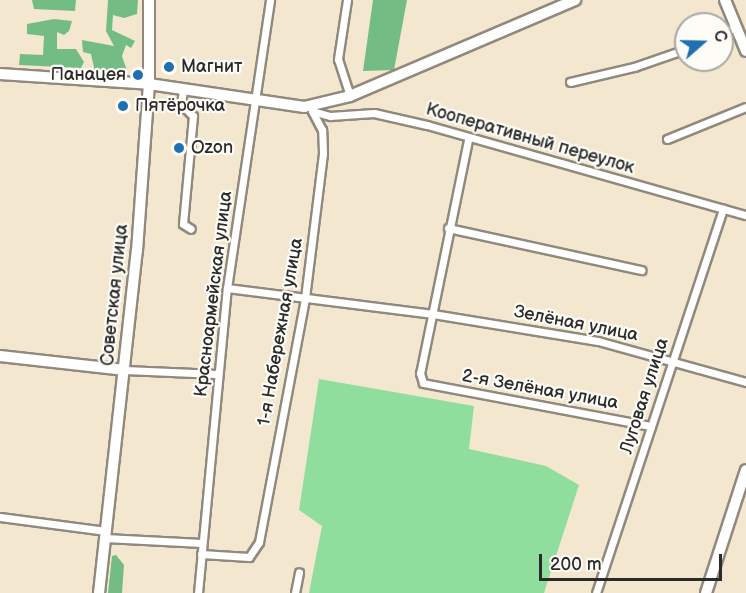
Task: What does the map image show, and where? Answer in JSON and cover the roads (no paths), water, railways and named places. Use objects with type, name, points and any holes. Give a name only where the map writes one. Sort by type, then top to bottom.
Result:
[{"type":"main road","name":"Советская улица","points":[[99,593],[125,370],[149,84],[149,0]]},
{"type":"main road","points":[[0,74],[149,84],[308,109],[350,96],[575,0]]},
{"type":"main road","points":[[725,0],[746,51]]},
{"type":"main road","points":[[0,356],[125,370]]},
{"type":"main road","points":[[706,593],[746,470]]},
{"type":"street","name":"Красноармейская улица","points":[[198,593],[217,374],[227,288],[270,0]]},
{"type":"street","points":[[347,0],[338,59],[350,96]]},
{"type":"street","points":[[570,82],[634,67],[674,53]]},
{"type":"street","points":[[183,90],[181,104],[193,116],[183,224],[191,229]]},
{"type":"street","points":[[667,139],[746,107]]},
{"type":"street","name":"Кооперативный переулок","points":[[308,109],[330,116],[374,113],[746,215]]},
{"type":"street","name":"1-я Набережная улица","points":[[201,554],[249,557],[259,542],[304,298],[323,153],[322,130],[308,109]]},
{"type":"street","points":[[433,314],[448,228],[468,140]]},
{"type":"street","name":"Луговая улица","points":[[596,593],[723,208]]},
{"type":"street","points":[[448,228],[641,270]]},
{"type":"street","name":"Зелёная улица","points":[[227,288],[433,314],[598,341],[674,359],[746,382]]},
{"type":"street","name":"2-я Зелёная улица","points":[[433,314],[420,374],[423,383],[651,426]]},
{"type":"street","points":[[125,370],[217,374]]},
{"type":"street","points":[[0,518],[105,535],[202,543]]},
{"type":"street","points":[[295,593],[299,572]]},
{"type":"place","name":"Магнит","points":[[169,67]]},
{"type":"place","name":"Панацея","points":[[138,75]]},
{"type":"place","name":"Пятёрочка","points":[[123,106]]},
{"type":"place","name":"Ozon","points":[[179,148]]}]
